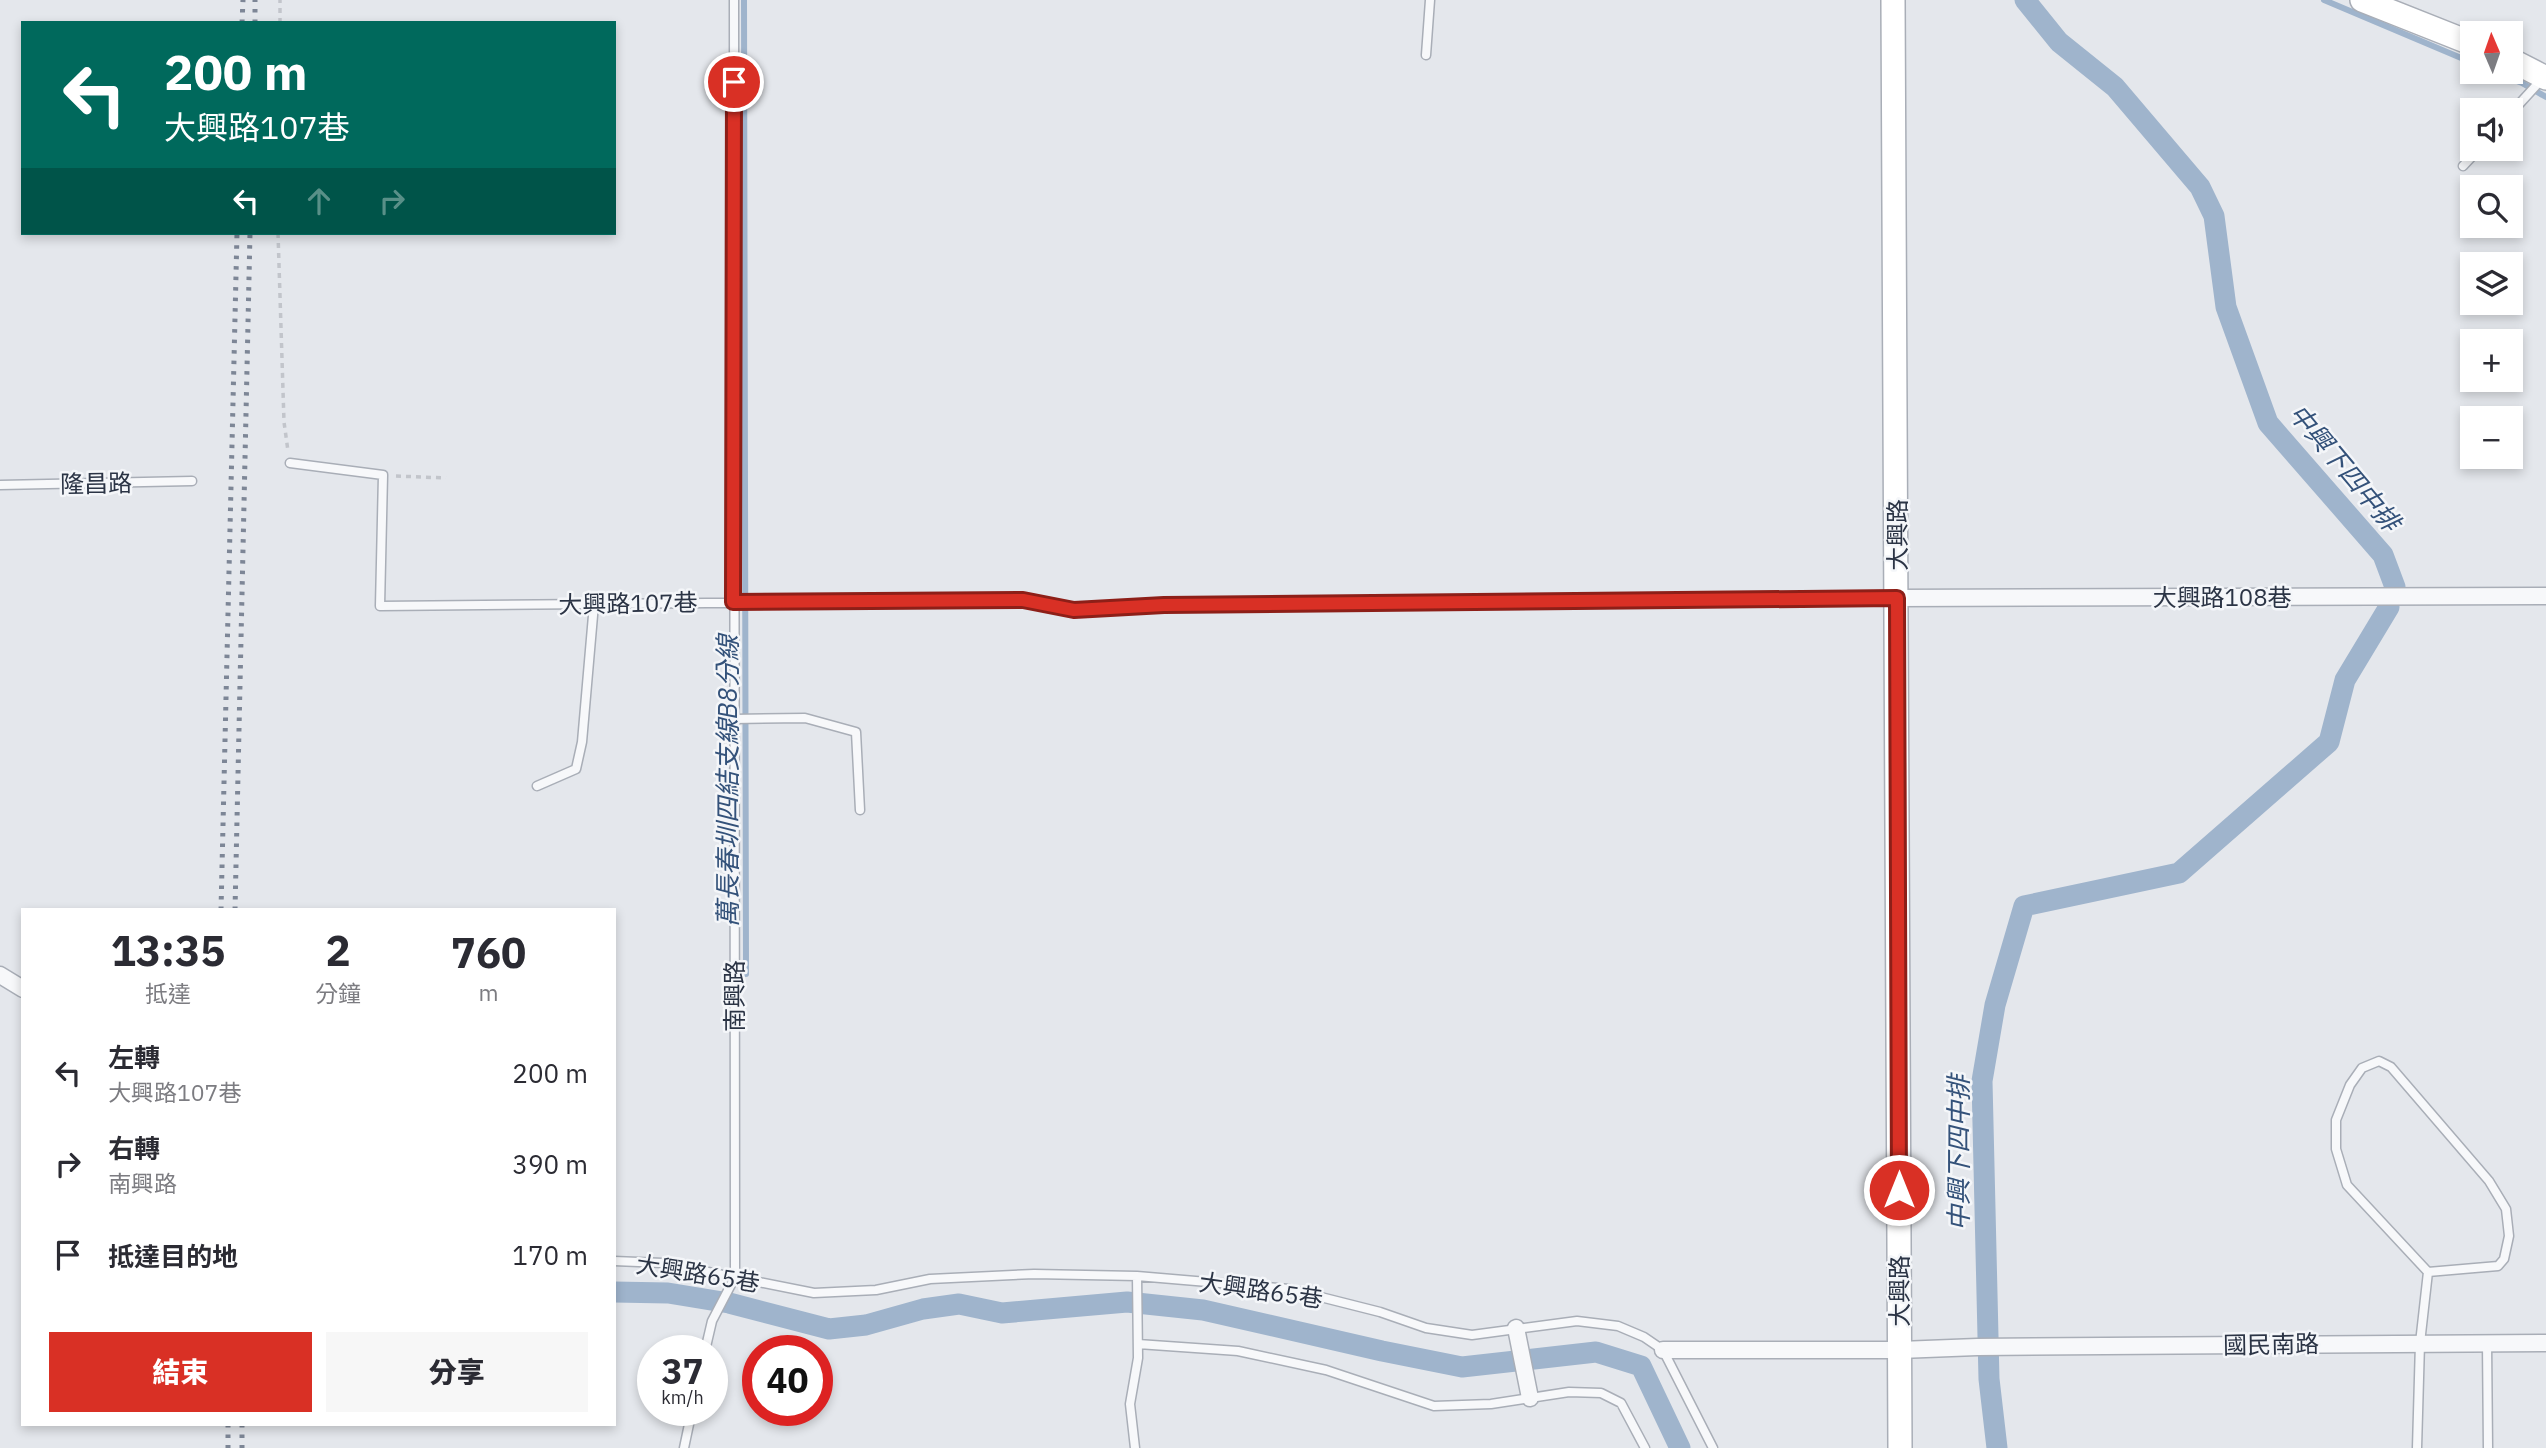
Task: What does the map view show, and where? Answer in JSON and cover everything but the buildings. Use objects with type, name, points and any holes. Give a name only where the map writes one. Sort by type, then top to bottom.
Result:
[{"type":"street","name":"大興路","points":[[1894,0],[1900,1448]]},
{"type":"street","points":[[2362,0],[2460,39]]},
{"type":"street","points":[[2524,67],[2545,78]]},
{"type":"street","name":"大興路108巷","points":[[1897,598],[2546,596]]},
{"type":"street","points":[[0,975],[21,988]]},
{"type":"street","points":[[1516,1328],[1530,1398]]},
{"type":"street","name":"國民南路","points":[[1900,1350],[1976,1347],[2546,1343]]},
{"type":"street","points":[[1663,1350],[1900,1350]]},
{"type":"lane","name":"南興路","points":[[734,0],[735,1277]]},
{"type":"lane","points":[[1426,55],[1430,0]]},
{"type":"lane","points":[[2523,101],[2545,78]]},
{"type":"lane","points":[[2463,166],[2468,161]]},
{"type":"lane","points":[[290,463],[383,475]]},
{"type":"lane","name":"大興路107巷","points":[[383,475],[380,606],[1023,600],[1074,610],[1164,605],[1897,598]]},
{"type":"lane","name":"隆昌路","points":[[0,485],[192,481]]},
{"type":"lane","points":[[537,786],[576,769],[582,742],[594,604]]},
{"type":"lane","points":[[733,719],[805,718],[856,732],[860,810]]},
{"type":"lane","points":[[2417,1448],[2420,1343],[2428,1272],[2347,1185],[2336,1149],[2336,1120],[2350,1085],[2362,1068],[2379,1061],[2391,1067],[2400,1077],[2489,1181],[2506,1209],[2509,1236],[2504,1259],[2498,1266],[2428,1272]]},
{"type":"lane","name":"大興路65巷","points":[[616,1261],[663,1263],[814,1293],[876,1290],[930,1279],[1034,1273],[1137,1276],[1289,1289],[1380,1312],[1426,1328],[1472,1335],[1577,1321],[1618,1326],[1644,1337],[1663,1350]]},
{"type":"lane","points":[[1135,1448],[1130,1404],[1138,1358],[1137,1276]]},
{"type":"lane","points":[[709,1335],[712,1321],[735,1277]]},
{"type":"lane","points":[[2487,1343],[2488,1448]]},
{"type":"lane","points":[[1138,1344],[1238,1351],[1326,1370],[1434,1406],[1491,1404],[1569,1392],[1601,1393],[1621,1403],[1645,1448]]},
{"type":"lane","points":[[1663,1350],[1713,1448]]},
{"type":"lane","points":[[684,1448],[689,1426]]},
{"type":"path","points":[[280,0],[280,21]]},
{"type":"path","points":[[278,235],[284,422],[290,463]]},
{"type":"path","points":[[383,475],[446,478]]},
{"type":"waterway","name":"萬長春圳四結支線B8分線","points":[[744,0],[746,974]]},
{"type":"waterway","name":"中興下四中排","points":[[2025,0],[2059,42],[2115,87],[2200,187],[2214,216],[2226,307],[2268,423],[2383,555],[2395,587]]},
{"type":"waterway","points":[[2324,0],[2460,58]]},
{"type":"waterway","points":[[2524,84],[2546,97]]},
{"type":"waterway","name":"中興下四中排","points":[[1997,1448],[1989,1379],[1982,1081],[1995,1005],[2024,906],[2179,873],[2329,742],[2345,680],[2389,607]]},
{"type":"waterway","points":[[616,1292],[668,1293],[729,1303],[829,1329],[866,1325],[923,1309],[959,1304],[1002,1313],[1127,1302],[1203,1310],[1462,1367],[1596,1352],[1641,1366],[1680,1448]]},
{"type":"railway","points":[[242,21],[243,0]]},
{"type":"railway","points":[[255,0],[255,21]]},
{"type":"railway","points":[[221,908],[237,235]]},
{"type":"railway","points":[[235,908],[250,235]]},
{"type":"railway","points":[[228,1426],[228,1448]]},
{"type":"railway","points":[[242,1426],[242,1448]]},
{"type":"route","points":[[734,82],[733,602],[1023,600],[1074,610],[1164,605],[1897,598],[1899,1190]]}]
